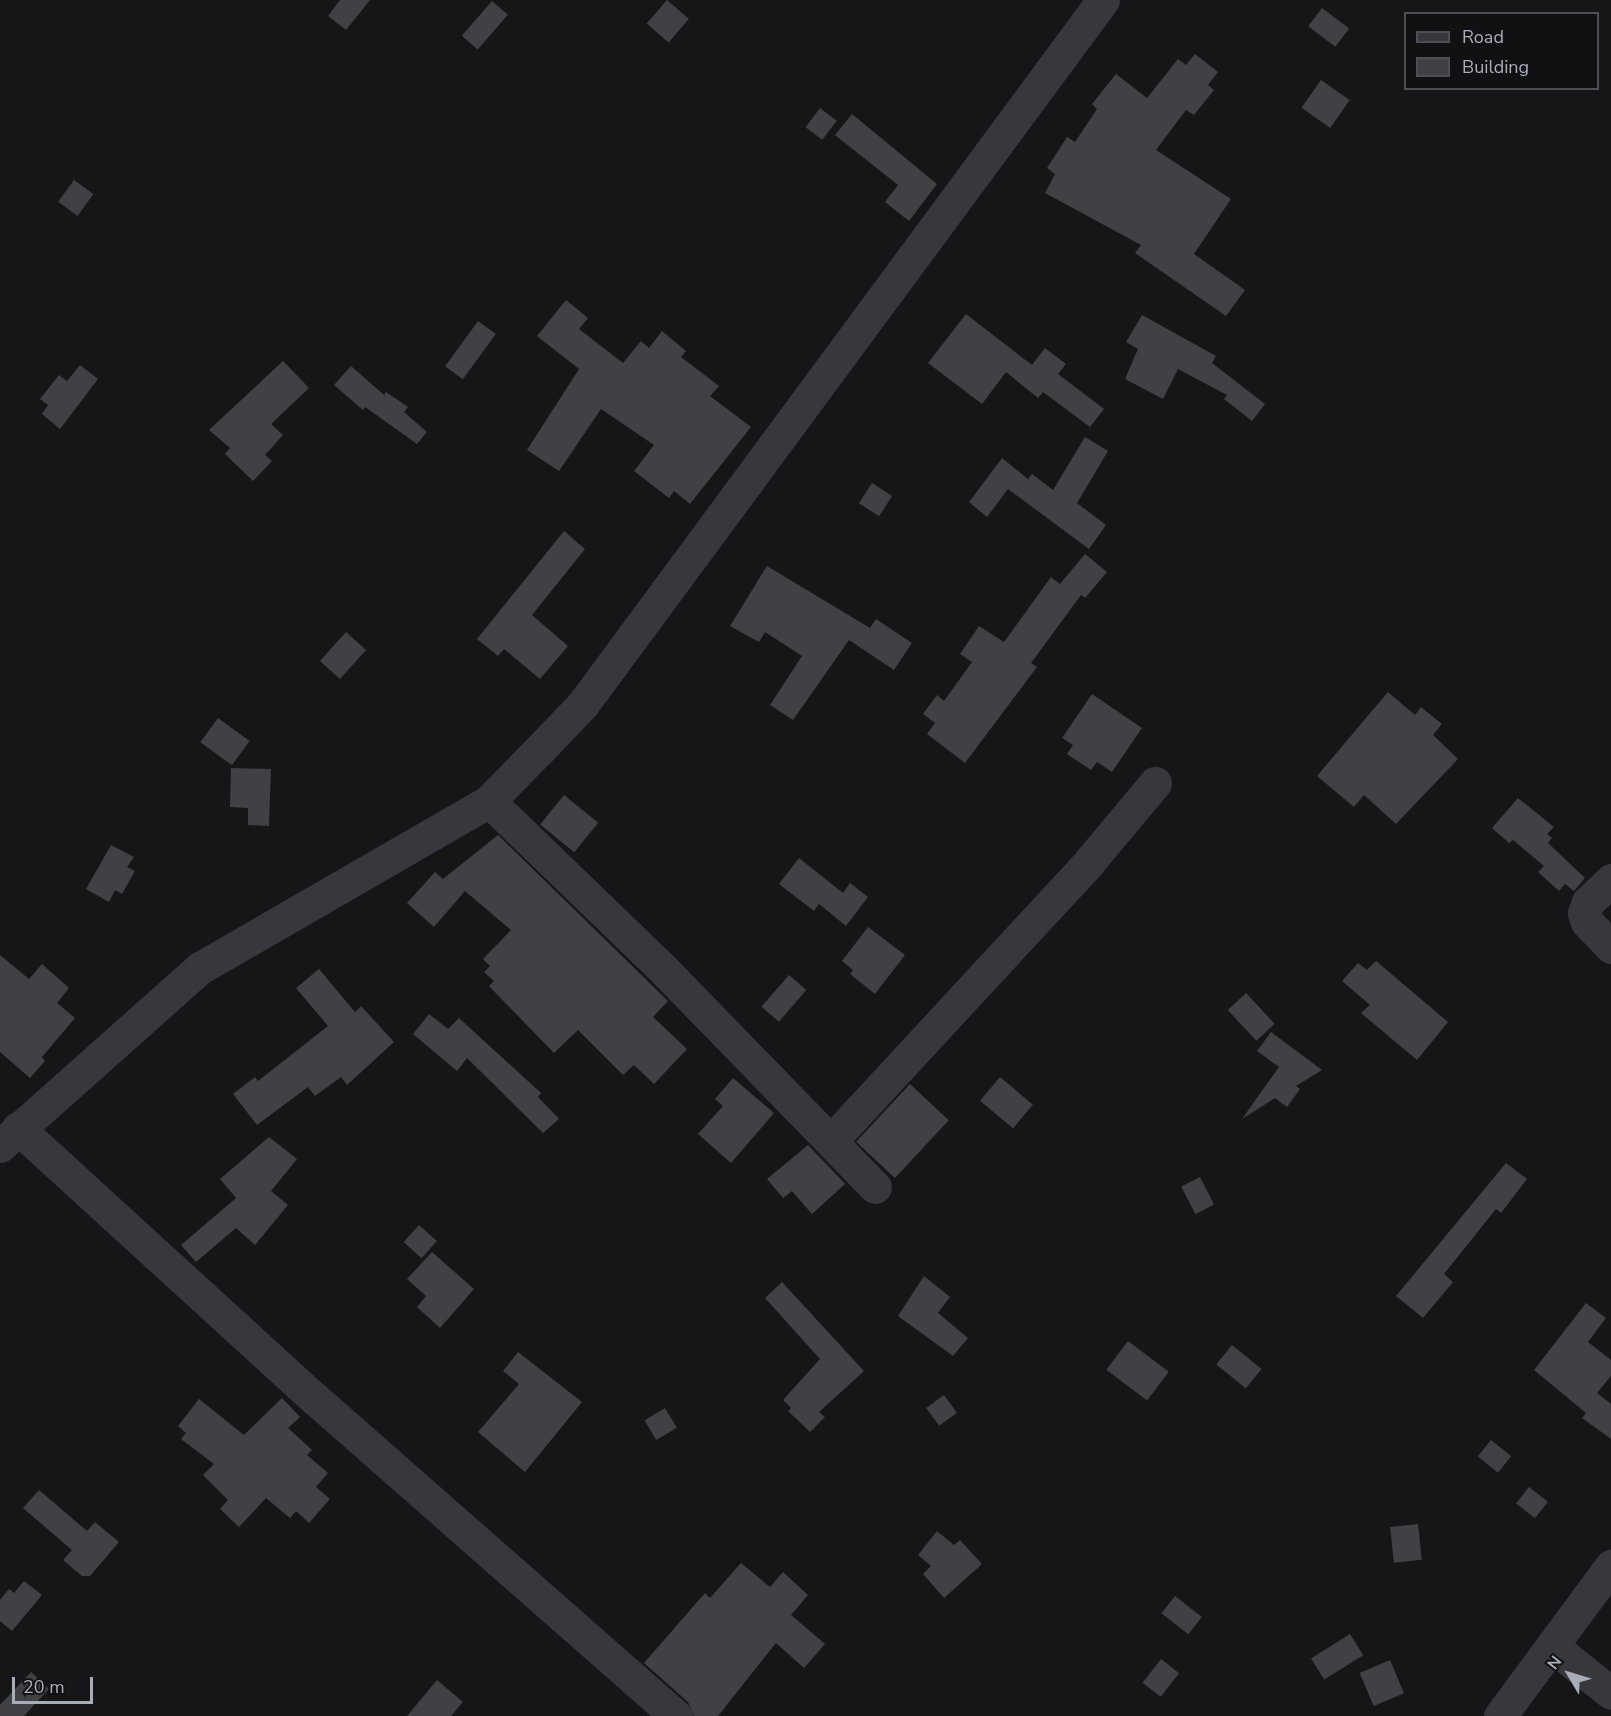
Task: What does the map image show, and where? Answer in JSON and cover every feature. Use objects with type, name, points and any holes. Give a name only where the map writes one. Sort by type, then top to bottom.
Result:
[{"type":"street","points":[[676,1716],[323,1406],[9,1137],[200,968],[489,801],[583,704],[1103,0]]},
{"type":"street","points":[[831,1141],[1089,862],[1155,783]]},
{"type":"street","points":[[489,801],[663,969],[875,1187]]},
{"type":"street","points":[[1611,880],[1588,902],[1584,913],[1587,922],[1611,947]]},
{"type":"street","points":[[1500,1716],[1611,1566]]},
{"type":"street","points":[[1552,1646],[1611,1693]]},
{"type":"building","points":[[340,0],[370,0],[346,30],[328,16]]},
{"type":"building","points":[[667,0],[689,19],[669,42],[647,23]]},
{"type":"building","points":[[492,1],[508,15],[478,49],[462,36]]},
{"type":"building","points":[[1322,8],[1349,28],[1335,47],[1308,26]]},
{"type":"building","points":[[1195,54],[1218,72],[1208,85],[1214,90],[1194,115],[1186,110],[1156,150],[1231,199],[1194,254],[1245,290],[1226,316],[1135,253],[1141,245],[1045,193],[1055,174],[1047,168],[1067,137],[1075,142],[1097,109],[1092,104],[1116,74],[1147,98],[1178,59],[1186,65]]},
{"type":"building","points":[[1321,80],[1350,100],[1330,128],[1301,108]]},
{"type":"building","points":[[820,108],[837,121],[822,140],[806,127]]},
{"type":"building","points":[[852,114],[937,184],[909,221],[885,202],[898,185],[835,135]]},
{"type":"building","points":[[74,180],[93,194],[78,216],[58,202]]},
{"type":"building","points":[[566,300],[588,318],[579,329],[623,363],[641,341],[649,348],[662,331],[686,351],[681,357],[719,386],[710,396],[751,427],[690,504],[674,491],[669,498],[634,471],[654,445],[601,409],[559,471],[527,450],[579,369],[537,336]]},
{"type":"building","points":[[966,314],[1032,365],[1045,348],[1066,364],[1058,374],[1104,409],[1090,427],[1043,392],[1038,398],[1006,372],[982,404],[928,363]]},
{"type":"building","points":[[1142,315],[1216,356],[1212,363],[1265,404],[1252,421],[1224,399],[1227,395],[1178,369],[1163,399],[1125,379],[1138,349],[1126,342]]},
{"type":"building","points":[[478,321],[496,334],[463,379],[445,366]]},
{"type":"building","points":[[283,361],[309,388],[271,424],[283,435],[265,455],[272,461],[253,481],[225,454],[230,448],[209,430]]},
{"type":"building","points":[[80,365],[98,379],[60,429],[42,414],[48,405],[40,399],[59,375],[67,381]]},
{"type":"building","points":[[351,366],[384,395],[386,392],[408,407],[404,412],[427,432],[417,444],[365,407],[363,410],[334,385]]},
{"type":"building","points":[[1085,437],[1108,451],[1077,503],[1106,525],[1089,549],[1008,489],[987,517],[969,502],[1002,458],[1028,479],[1032,474],[1053,490]]},
{"type":"building","points":[[872,483],[892,496],[879,516],[859,503]]},
{"type":"building","points":[[564,531],[585,549],[532,615],[568,646],[540,679],[504,649],[498,656],[477,639]]},
{"type":"building","points":[[1085,554],[1107,572],[1085,598],[1081,595],[1031,663],[1037,667],[965,763],[927,734],[935,723],[923,714],[937,695],[944,701],[972,662],[960,654],[979,626],[1004,642],[1051,577],[1060,584]]},
{"type":"building","points":[[767,566],[870,628],[876,619],[912,643],[894,670],[849,640],[793,720],[770,705],[802,656],[765,632],[759,642],[730,626]]},
{"type":"building","points":[[346,632],[366,650],[340,679],[320,661]]},
{"type":"building","points":[[1388,692],[1415,715],[1421,707],[1442,724],[1433,735],[1458,759],[1396,824],[1364,795],[1354,807],[1317,776]]},
{"type":"building","points":[[1092,694],[1142,728],[1112,772],[1097,762],[1091,770],[1067,754],[1073,745],[1062,738]]},
{"type":"building","points":[[218,718],[250,741],[232,765],[200,742]]},
{"type":"building","points":[[231,768],[271,769],[269,826],[248,825],[248,808],[230,807]]},
{"type":"building","points":[[564,795],[598,823],[574,852],[540,825]]},
{"type":"building","points":[[1518,798],[1554,827],[1547,834],[1552,838],[1548,843],[1585,878],[1574,891],[1565,884],[1559,891],[1538,872],[1544,866],[1513,840],[1509,843],[1492,828]]},
{"type":"building","points":[[498,835],[668,1001],[653,1017],[687,1049],[654,1084],[634,1065],[623,1075],[578,1030],[554,1053],[489,986],[494,981],[484,972],[490,966],[483,959],[511,930],[465,891],[434,927],[407,903],[435,872],[443,879]]},
{"type":"building","points":[[111,845],[134,857],[127,867],[135,871],[122,894],[115,890],[109,902],[86,889]]},
{"type":"building","points":[[799,858],[843,893],[850,883],[868,897],[846,926],[819,904],[814,911],[779,884]]},
{"type":"building","points":[[868,927],[905,955],[875,994],[850,974],[853,970],[842,961]]},
{"type":"building","points":[[0,955],[29,979],[42,964],[69,988],[57,1003],[75,1018],[42,1057],[45,1061],[30,1078],[0,1052]]},
{"type":"building","points":[[1376,961],[1448,1022],[1417,1060],[1361,1013],[1370,1005],[1342,981],[1358,963],[1367,970]]},
{"type":"building","points":[[319,969],[355,1012],[361,1006],[394,1042],[347,1085],[341,1077],[315,1096],[308,1087],[257,1125],[233,1094],[255,1077],[258,1081],[328,1026],[296,988]]},
{"type":"building","points":[[789,975],[806,990],[779,1022],[761,1007]]},
{"type":"building","points":[[1246,993],[1275,1024],[1256,1041],[1228,1010]]},
{"type":"building","points":[[429,1014],[448,1029],[459,1018],[541,1093],[538,1097],[559,1119],[543,1133],[467,1058],[457,1071],[413,1034]]},
{"type":"building","points":[[1271,1032],[1322,1070],[1296,1086],[1300,1089],[1287,1107],[1275,1098],[1242,1119],[1279,1067],[1257,1051]]},
{"type":"building","points":[[1000,1077],[1033,1105],[1013,1128],[980,1101]]},
{"type":"building","points":[[733,1078],[774,1113],[731,1163],[698,1134],[723,1106],[715,1099]]},
{"type":"building","points":[[910,1084],[949,1120],[895,1178],[856,1142]]},
{"type":"building","points":[[269,1137],[297,1159],[271,1191],[288,1205],[255,1245],[236,1228],[196,1262],[181,1245],[236,1198],[220,1179]]},
{"type":"building","points":[[808,1145],[851,1190],[845,1184],[812,1214],[792,1191],[783,1198],[767,1179]]},
{"type":"building","points":[[1506,1163],[1527,1179],[1501,1213],[1496,1209],[1444,1274],[1453,1282],[1423,1318],[1396,1296]]},
{"type":"building","points":[[1200,1177],[1214,1205],[1195,1214],[1181,1187]]},
{"type":"building","points":[[419,1225],[437,1241],[421,1258],[404,1242]]},
{"type":"building","points":[[432,1252],[474,1289],[440,1328],[417,1307],[426,1296],[407,1279]]},
{"type":"building","points":[[924,1276],[950,1297],[938,1313],[968,1338],[953,1356],[898,1316]]},
{"type":"building","points":[[782,1282],[864,1371],[819,1412],[825,1417],[810,1432],[788,1411],[791,1408],[783,1400],[820,1359],[765,1298]]},
{"type":"building","points":[[1586,1303],[1606,1318],[1588,1342],[1611,1360],[1611,1376],[1597,1393],[1611,1404],[1611,1439],[1582,1418],[1586,1413],[1534,1370]]},
{"type":"building","points":[[1128,1341],[1169,1372],[1147,1400],[1106,1370]]},
{"type":"building","points":[[1232,1345],[1262,1369],[1246,1388],[1216,1364]]},
{"type":"building","points":[[518,1352],[582,1402],[525,1472],[478,1432],[519,1384],[503,1371]]},
{"type":"building","points":[[944,1395],[957,1413],[939,1426],[926,1408]]},
{"type":"building","points":[[282,1398],[300,1417],[288,1428],[312,1450],[307,1455],[328,1473],[316,1487],[330,1499],[309,1523],[296,1511],[290,1518],[266,1498],[239,1527],[220,1509],[228,1500],[203,1475],[214,1464],[181,1439],[186,1433],[178,1426],[199,1399],[244,1435]]},
{"type":"building","points":[[665,1408],[677,1428],[656,1440],[644,1420]]},
{"type":"building","points":[[1491,1440],[1511,1456],[1498,1473],[1478,1456]]},
{"type":"building","points":[[1529,1487],[1548,1502],[1535,1518],[1516,1504]]},
{"type":"building","points":[[39,1490],[87,1531],[95,1522],[119,1542],[90,1576],[82,1576],[63,1560],[72,1550],[23,1508]]},
{"type":"building","points":[[1418,1524],[1422,1560],[1394,1563],[1390,1527]]},
{"type":"building","points":[[937,1531],[954,1545],[960,1540],[982,1564],[944,1598],[923,1574],[931,1566],[918,1555]]},
{"type":"building","points":[[741,1563],[770,1587],[783,1572],[808,1595],[791,1615],[825,1644],[804,1668],[776,1643],[718,1716],[694,1716],[688,1702],[644,1663],[705,1593],[710,1598]]},
{"type":"building","points":[[24,1581],[42,1595],[12,1631],[0,1621],[0,1600],[9,1589],[14,1593]]},
{"type":"building","points":[[1175,1596],[1202,1617],[1188,1634],[1161,1613]]},
{"type":"building","points":[[1350,1634],[1363,1655],[1324,1680],[1311,1658]]},
{"type":"building","points":[[1161,1659],[1179,1673],[1161,1697],[1143,1683]]},
{"type":"building","points":[[1390,1660],[1404,1693],[1374,1706],[1360,1673]]},
{"type":"building","points":[[31,1672],[49,1689],[24,1716],[0,1716],[0,1705]]},
{"type":"building","points":[[437,1680],[463,1702],[451,1716],[407,1716]]}]
